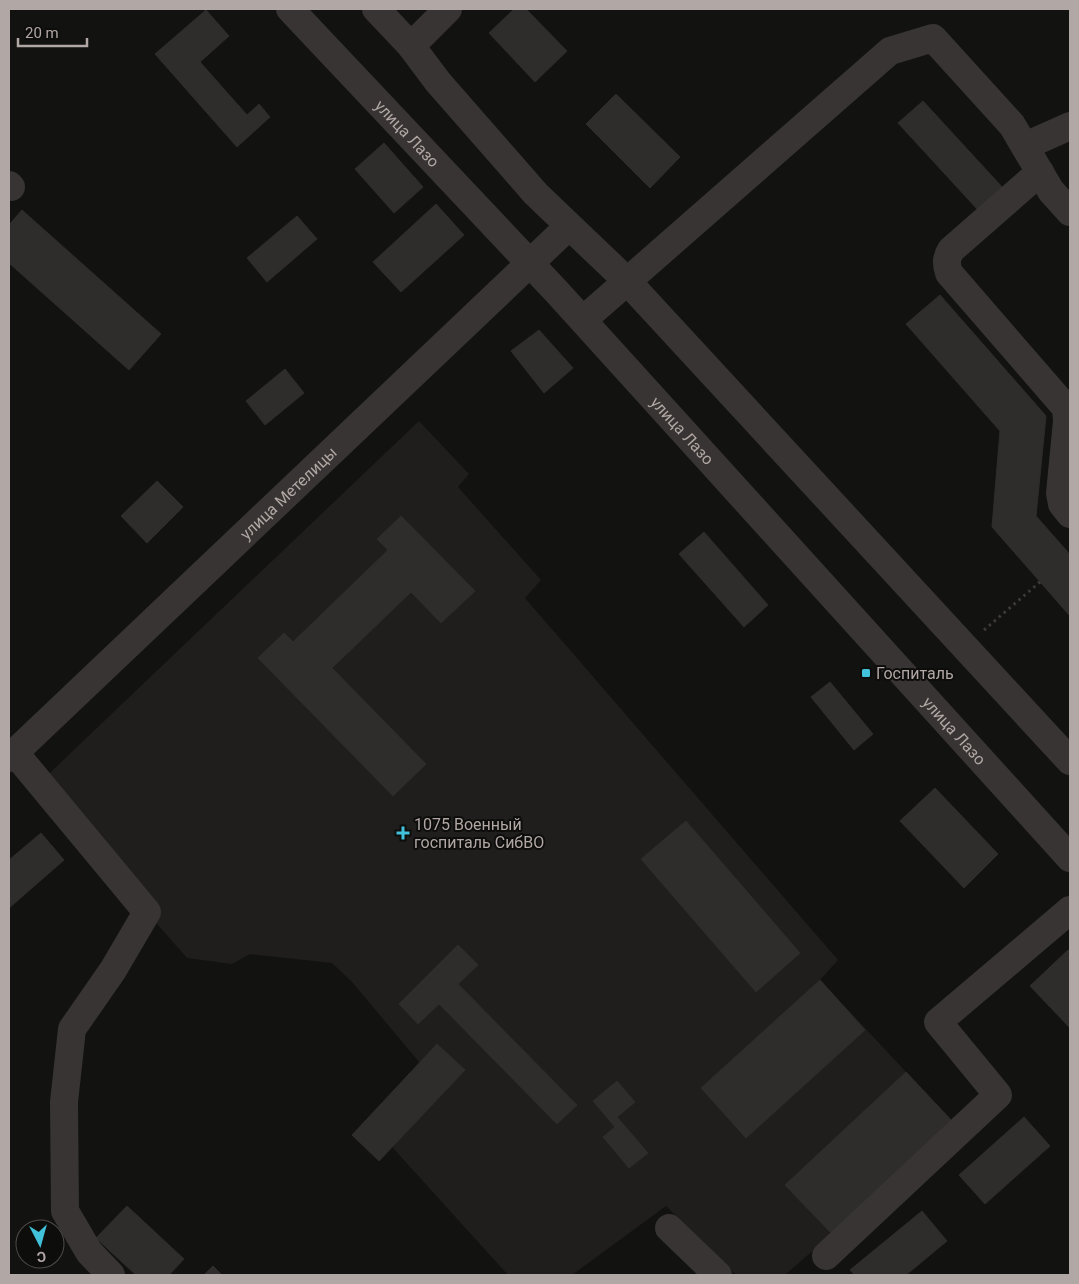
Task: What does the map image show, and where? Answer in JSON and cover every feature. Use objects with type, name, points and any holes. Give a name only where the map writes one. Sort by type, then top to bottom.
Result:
[{"type":"street","name":"улица Лазо","points":[[290,9],[531,263],[1070,858]]},
{"type":"street","points":[[376,9],[411,46],[438,82],[536,194],[568,227],[627,281],[1070,761]]},
{"type":"street","points":[[411,46],[448,9]]},
{"type":"street","points":[[583,320],[890,51],[933,38],[1012,125],[1051,191],[1070,212]]},
{"type":"street","points":[[1025,146],[1070,126]]},
{"type":"street","points":[[1040,172],[951,250],[947,256],[947,265],[949,273],[1066,408],[1067,421],[1060,493],[1062,504],[1070,514]]},
{"type":"street","name":"улица Метелицы","points":[[12,755],[568,227]]},
{"type":"street","points":[[12,755],[147,912],[113,970],[72,1029],[64,1102],[65,1210],[89,1252],[111,1275]]},
{"type":"street","points":[[826,1256],[998,1095],[938,1022],[1070,910]]},
{"type":"street","points":[[669,1228],[718,1275]]},
{"type":"path","points":[[965,647],[1040,582]]},
{"type":"shaded area","name":"1075 Военный госпиталь СибВО","points":[[419,421],[469,474],[458,487],[541,580],[525,598],[838,960],[820,980],[952,1121],[832,1234],[785,1275],[736,1275],[666,1206],[572,1275],[508,1275],[392,1147],[379,1161],[352,1135],[420,1063],[352,982],[332,963],[250,954],[232,964],[187,958],[36,786]]},
{"type":"building","points":[[514,9],[526,9],[567,51],[535,82],[489,33]]},
{"type":"building","points":[[206,10],[229,36],[200,62],[247,115],[259,104],[270,117],[237,147],[155,54]]},
{"type":"building","points":[[616,94],[680,157],[650,188],[586,124]]},
{"type":"building","points":[[923,101],[1003,188],[978,210],[898,123]]},
{"type":"building","points":[[384,143],[423,187],[394,213],[355,169]]},
{"type":"building","points":[[436,204],[464,235],[401,292],[373,262]]},
{"type":"building","points":[[22,210],[161,334],[129,370],[9,263],[9,225]]},
{"type":"building","points":[[297,216],[317,239],[267,282],[247,258]]},
{"type":"building","points":[[940,295],[1046,416],[1036,516],[1066,550],[1035,576],[992,527],[1000,431],[906,324]]},
{"type":"building","points":[[539,330],[573,368],[544,393],[511,351]]},
{"type":"building","points":[[285,369],[304,393],[265,425],[246,401]]},
{"type":"building","points":[[157,481],[183,507],[147,543],[121,516]]},
{"type":"building","points":[[401,516],[475,591],[441,623],[411,592],[332,668],[426,764],[393,796],[258,658],[284,633],[293,642],[388,550],[377,539]]},
{"type":"building","points":[[704,532],[768,605],[744,627],[679,554]]},
{"type":"building","points":[[1066,550],[1070,555],[1070,616],[1035,576]]},
{"type":"building","points":[[830,682],[873,734],[854,750],[811,697]]},
{"type":"building","points":[[935,788],[998,854],[964,888],[900,821]]},
{"type":"building","points":[[686,821],[800,953],[756,992],[641,859]]},
{"type":"building","points":[[41,833],[64,860],[9,908],[9,860]]},
{"type":"building","points":[[458,945],[478,965],[458,984],[577,1105],[557,1124],[439,1004],[418,1024],[399,1004]]},
{"type":"building","points":[[1068,950],[1070,952],[1070,1028],[1030,986]]},
{"type":"building","points":[[820,980],[865,1030],[746,1138],[701,1088]]},
{"type":"building","points":[[437,1044],[465,1070],[379,1161],[352,1135]]},
{"type":"building","points":[[906,1072],[952,1121],[832,1234],[785,1185]]},
{"type":"building","points":[[617,1081],[635,1102],[617,1117],[648,1153],[629,1168],[603,1137],[615,1127],[593,1101]]},
{"type":"building","points":[[1024,1117],[1050,1146],[985,1204],[959,1175]]},
{"type":"building","points":[[127,1206],[184,1259],[169,1275],[136,1275],[96,1238]]},
{"type":"building","points":[[922,1211],[947,1241],[906,1275],[855,1275],[850,1270]]},
{"type":"building","points":[[213,1266],[222,1275],[204,1275]]},
{"type":"place","name":"Госпиталь","points":[[866,673]]},
{"type":"place","name":"1075 Военный госпиталь СибВО","points":[[403,833]]}]
